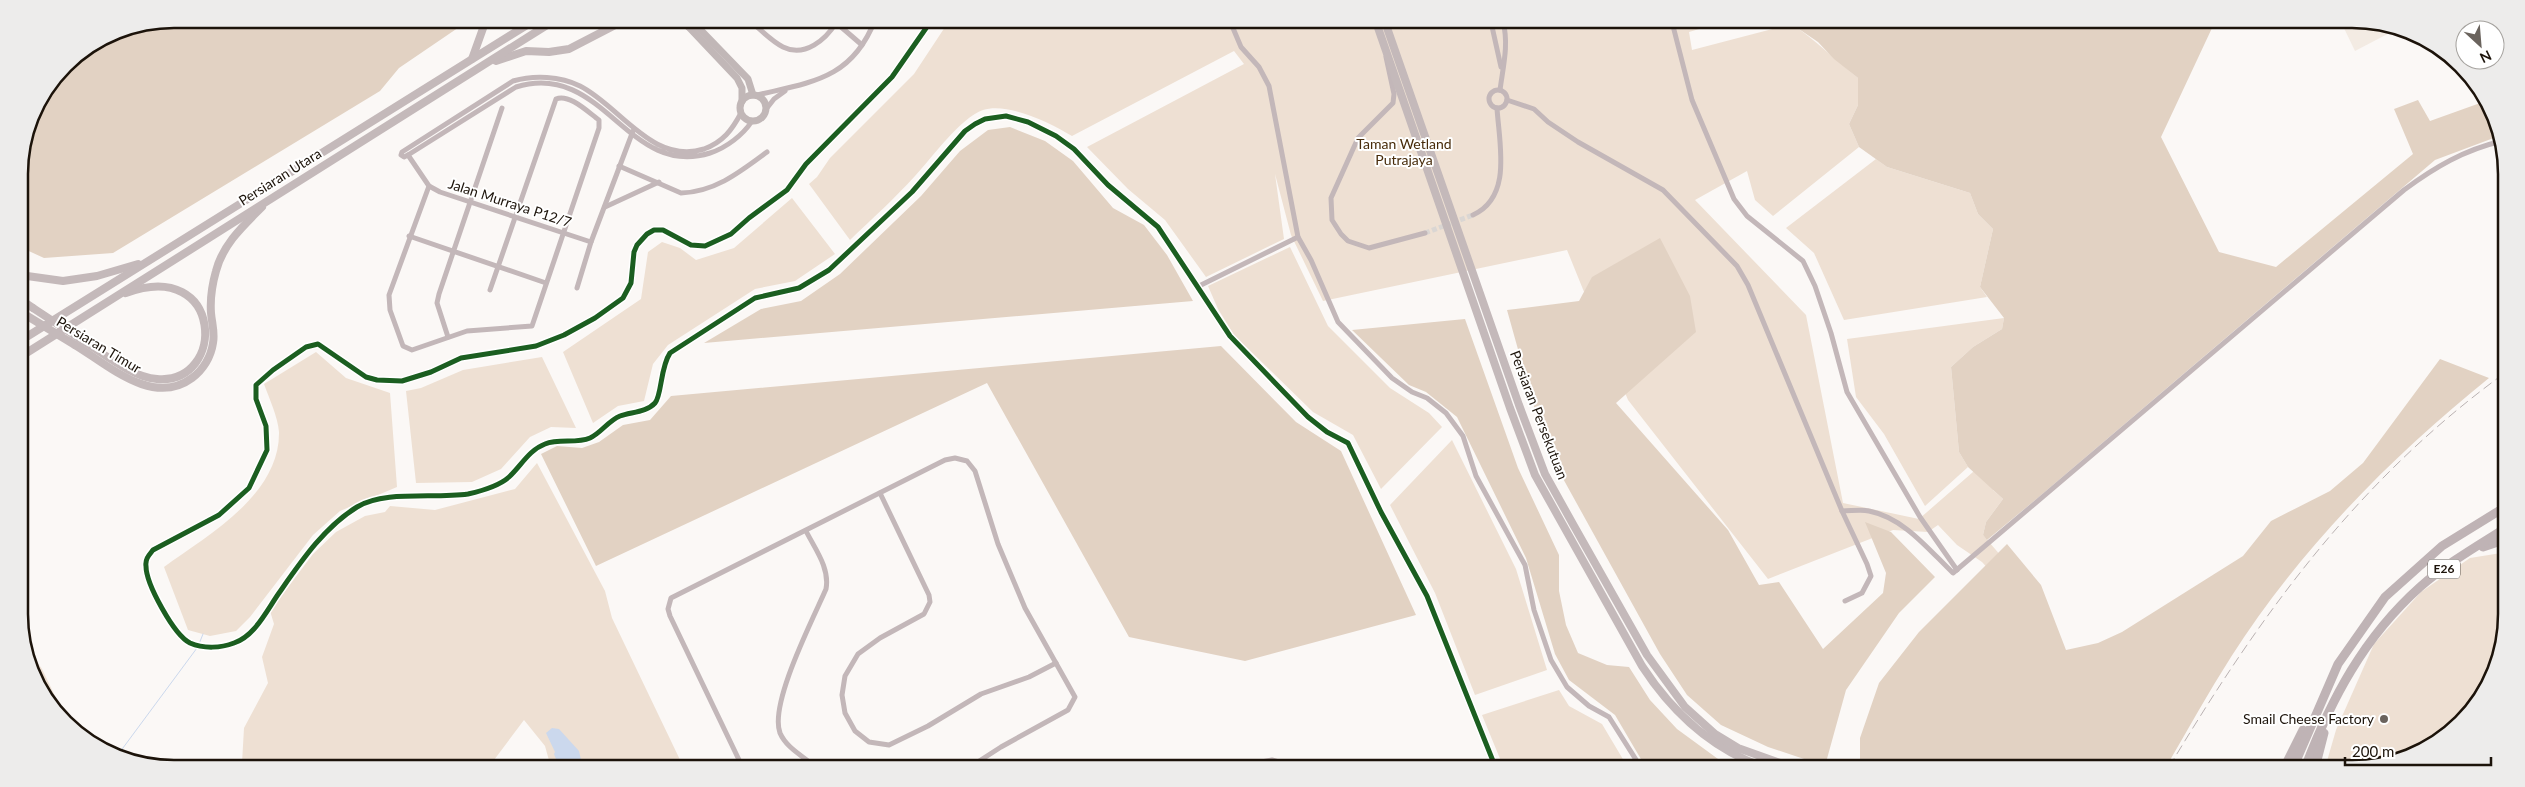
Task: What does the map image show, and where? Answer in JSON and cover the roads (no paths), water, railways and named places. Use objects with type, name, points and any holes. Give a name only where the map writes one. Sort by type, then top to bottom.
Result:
[{"type":"highway","name":"E26","points":[[2297,759],[2318,706],[2338,664],[2391,589],[2442,546],[2498,511]]},
{"type":"highway","name":"E26","points":[[2309,759],[2333,702],[2352,666],[2393,614],[2421,587],[2463,555],[2498,533]]},
{"type":"highway","points":[[2463,555],[2498,542]]},
{"type":"highway","points":[[2317,759],[2333,702]]},
{"type":"highway","points":[[2289,759],[2318,706]]},
{"type":"main road","points":[[472,58],[483,28]]},
{"type":"main road","name":"Persiaran Utara","points":[[28,336],[522,28]]},
{"type":"main road","name":"Persiaran Utara","points":[[28,352],[542,28]]},
{"type":"main road","points":[[481,66],[526,51],[549,52],[569,49],[610,28]]},
{"type":"main road","name":"Persiaran Persekutuan","points":[[1378,28],[1535,476],[1642,666],[1659,692],[1686,721],[1712,741],[1746,759]]},
{"type":"main road","name":"Persiaran Persekutuan","points":[[1387,28],[1519,405],[1546,474],[1646,655],[1685,708],[1715,734],[1738,748],[1769,759]]},
{"type":"main road","name":"Persiaran Timur","points":[[28,316],[135,382],[154,388],[179,385],[197,375],[205,365],[214,343],[211,301],[216,271],[222,255],[238,231],[272,197]]},
{"type":"main road","points":[[28,276],[63,281],[103,274],[150,259]]},
{"type":"main road","name":"Persiaran Timur","points":[[28,305],[141,376],[158,380],[172,378],[192,367],[201,354],[205,329],[200,311],[188,296],[169,286],[158,286],[146,287],[111,298]]},
{"type":"street","points":[[633,131],[660,146],[676,151],[692,151],[711,146],[731,131],[741,113],[742,88],[737,78],[692,28]]},
{"type":"street","points":[[693,28],[748,79],[755,95],[763,99],[766,108]]},
{"type":"street","points":[[759,28],[784,48],[793,50],[816,45],[828,36],[832,28]]},
{"type":"street","points":[[842,28],[862,45]]},
{"type":"street","points":[[742,101],[755,95],[790,89],[828,77],[844,67],[862,45],[871,28]]},
{"type":"street","points":[[926,28],[892,77],[806,164],[787,190],[731,234],[705,246],[691,245],[663,230],[654,230],[647,234],[637,245],[634,252],[631,283],[623,298],[595,318],[564,335],[536,346],[461,358],[421,376],[395,381],[366,377],[318,344],[306,347],[263,377],[256,385],[256,392],[266,426],[267,450],[249,488],[219,515],[154,550],[146,560],[146,572],[149,581],[174,629],[189,642],[200,646],[214,648],[241,640],[257,625],[314,545],[356,508],[378,498],[438,498],[483,490],[509,477],[531,452],[544,444],[557,440],[590,438],[618,417],[652,406],[658,399],[663,368],[670,354],[755,298],[799,288],[829,270],[912,192],[965,131],[985,119],[1006,116],[1017,118],[1066,143],[1108,185],[1158,227],[1230,336],[1308,417],[1326,432],[1348,443],[1381,512],[1427,596],[1492,759]]},
{"type":"street","points":[[1233,28],[1241,47],[1260,67],[1269,86],[1298,238],[1311,260],[1338,322],[1392,378],[1412,392],[1427,398],[1446,413],[1463,436],[1476,476],[1524,565],[1534,610],[1551,660],[1567,686],[1589,706],[1609,717],[1636,759]]},
{"type":"street","points":[[1492,28],[1502,72]]},
{"type":"street","points":[[1500,90],[1506,32],[1505,28]]},
{"type":"street","points":[[1674,28],[1692,100],[1734,199],[1747,216],[1790,248],[1803,261],[1815,286],[1847,392],[1920,517],[1957,570]]},
{"type":"street","points":[[1386,50],[1387,70],[1394,94],[1393,103],[1361,133],[1330,198],[1330,213],[1336,227],[1348,241],[1369,248],[1425,233]]},
{"type":"street","name":"Jalan Murraya P12/7","points":[[591,242],[440,192],[429,186],[408,155],[516,87],[533,84],[561,85],[576,90],[633,131]]},
{"type":"street","points":[[741,113],[745,118],[752,121],[760,119],[774,99],[790,89]]},
{"type":"street","points":[[1500,90],[1506,94],[1507,100],[1505,104],[1497,108],[1490,104],[1488,99],[1492,92],[1500,90]]},
{"type":"street","points":[[429,186],[409,236],[389,295],[390,310],[403,346],[412,350],[467,331],[532,326],[600,122],[582,107],[563,98],[556,99],[490,290]]},
{"type":"street","points":[[1507,100],[1534,109],[1548,122],[1578,142],[1663,190],[1737,266],[1748,285],[1871,576],[1862,593],[1845,601]]},
{"type":"street","points":[[448,337],[437,303],[502,108]]},
{"type":"street","points":[[1473,215],[1487,206],[1499,183],[1501,170],[1497,108]]},
{"type":"street","points":[[633,131],[660,153],[674,157],[692,158],[714,151],[725,145],[746,130],[752,121]]},
{"type":"street","points":[[577,288],[591,242],[633,131]]},
{"type":"street","points":[[1842,511],[1867,510],[1888,516],[1908,530],[1953,573],[2404,190],[2439,165],[2468,151],[2495,143]]},
{"type":"street","points":[[619,166],[681,193],[712,187],[728,180],[767,152]]},
{"type":"street","points":[[604,207],[659,182]]},
{"type":"street","points":[[409,236],[546,283]]},
{"type":"street","points":[[1197,287],[1298,238]]},
{"type":"street","points":[[738,760],[670,616],[668,603],[676,594],[806,532],[945,460],[955,458],[967,461],[975,471],[998,544],[1025,608],[1075,697],[1072,707],[982,760]]},
{"type":"street","points":[[880,493],[929,595],[930,602],[924,614],[880,638],[858,654],[850,664],[845,676],[842,695],[845,713],[855,731],[869,742],[889,744],[936,721],[981,694],[1030,677],[1056,663]]},
{"type":"street","points":[[806,532],[826,572],[828,581],[788,676],[778,724],[784,740],[807,760]]},
{"type":"water","points":[[552,728],[559,729],[579,751],[581,760],[556,760],[555,752],[546,733]]},
{"type":"waterway","points":[[199,644],[203,634]]},
{"type":"waterway","points":[[122,749],[197,648]]},
{"type":"tunnel","points":[[1425,233],[1473,215]]},
{"type":"railway","points":[[2174,759],[2239,656],[2315,554],[2401,460],[2450,416],[2498,378]]},
{"type":"place","name":"Smail Cheese Factory","points":[[2384,719]]},
{"type":"park label","name":"Taman Wetland Putrajaya","points":[[1404,152]]}]
